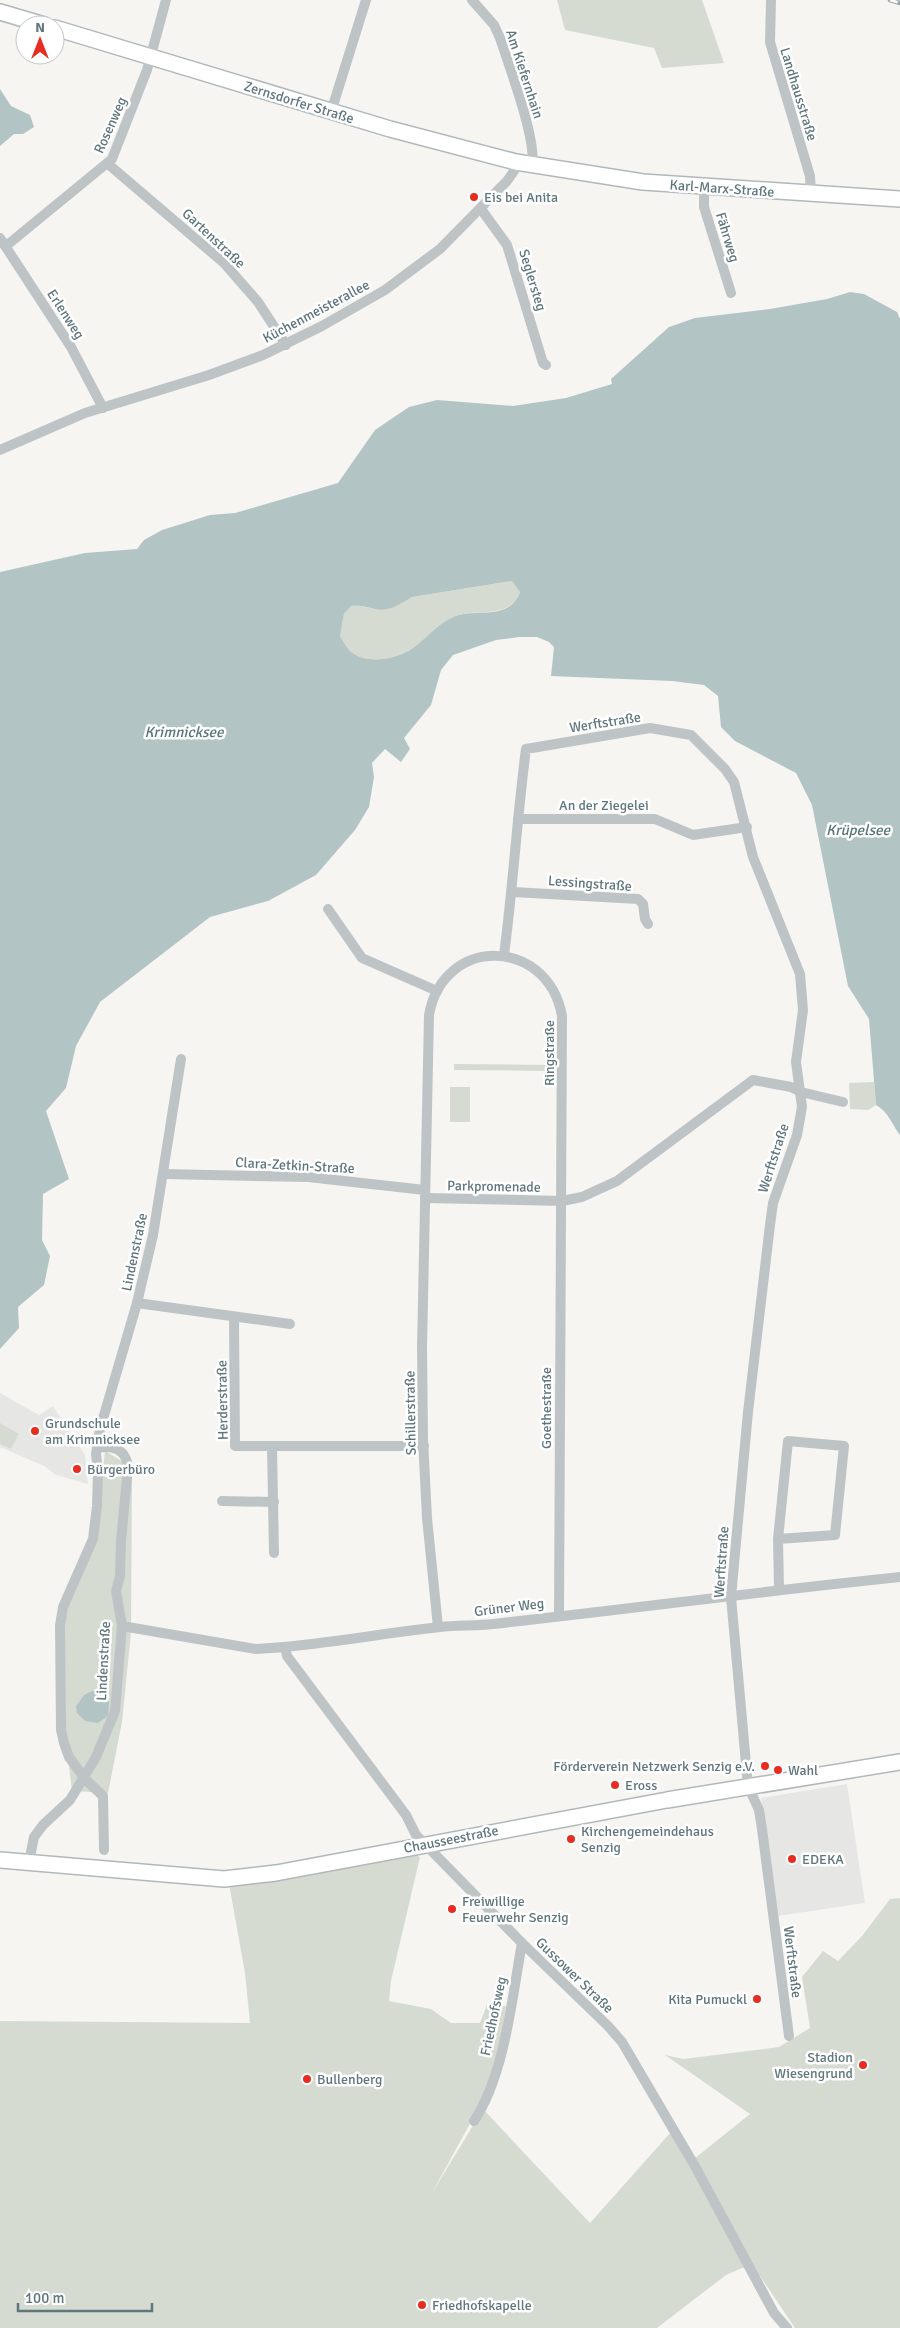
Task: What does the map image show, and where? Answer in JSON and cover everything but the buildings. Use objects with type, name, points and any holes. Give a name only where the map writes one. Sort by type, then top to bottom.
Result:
[{"type":"main road","points":[[0,12],[15,16]]},
{"type":"main road","name":"Zernsdorfer Straße","points":[[65,31],[428,140],[538,166]]},
{"type":"main road","name":"Karl-Marx-Straße","points":[[538,166],[636,182],[900,199]]},
{"type":"main road","name":"Chausseestraße","points":[[0,1860],[224,1879],[276,1873],[424,1844],[748,1786],[900,1762]]},
{"type":"street","name":"Rosenweg","points":[[3,242],[108,164],[138,95],[151,57],[166,0]]},
{"type":"street","points":[[332,112],[366,0]]},
{"type":"street","name":"Am Kiefernhain","points":[[472,0],[494,25],[500,38],[538,166]]},
{"type":"street","name":"Landhausstraße","points":[[771,2],[770,42],[810,176],[812,193]]},
{"type":"street","name":"Küchenmeisterallee","points":[[0,450],[77,416],[209,375],[286,345],[385,290],[440,249],[482,209],[507,181],[514,171],[516,162]]},
{"type":"street","name":"Gartenstraße","points":[[108,164],[211,249],[258,302],[286,345]]},
{"type":"street","name":"Fährweg","points":[[704,187],[704,207],[731,293]]},
{"type":"street","name":"Seglersteg","points":[[482,209],[507,245],[543,363],[546,366]]},
{"type":"street","name":"Erlenweg","points":[[3,242],[71,346],[103,408]]},
{"type":"street","name":"Werftstraße","points":[[518,818],[526,749],[650,728],[691,735],[725,769],[734,782],[760,877],[800,974],[803,1010],[796,1062],[802,1107],[798,1127],[773,1203],[748,1412],[731,1597],[748,1786],[759,1810],[762,1828],[789,2036]]},
{"type":"street","points":[[504,955],[513,892],[518,818]]},
{"type":"street","name":"An der Ziegelei","points":[[518,818],[655,819],[693,835],[747,828]]},
{"type":"street","name":"Lessingstraße","points":[[513,892],[638,899],[643,904],[645,920],[648,924]]},
{"type":"street","points":[[328,909],[362,958],[437,991]]},
{"type":"street","name":"Ringstraße","points":[[425,1194],[429,1015],[437,991],[451,973],[464,964],[486,956],[504,955],[528,964],[542,975],[553,989],[561,1006],[563,1030],[562,1201]]},
{"type":"street","name":"Lindenstraße","points":[[104,1850],[104,1796],[83,1775],[69,1757],[61,1730],[60,1625],[63,1608],[93,1539],[97,1506],[97,1448],[100,1428],[137,1303],[153,1235],[181,1059]]},
{"type":"street","points":[[562,1201],[582,1197],[617,1181],[753,1080],[791,1087],[800,1092],[843,1102]]},
{"type":"street","name":"Clara-Zetkin-Straße","points":[[164,1174],[308,1177],[425,1194]]},
{"type":"street","name":"Parkpromenade","points":[[425,1194],[562,1201]]},
{"type":"street","name":"Schillerstraße","points":[[425,1194],[424,1446],[427,1518],[438,1627]]},
{"type":"street","name":"Goethestraße","points":[[559,1615],[562,1201]]},
{"type":"street","points":[[137,1303],[234,1318],[290,1324]]},
{"type":"street","name":"Herderstraße","points":[[234,1318],[235,1446],[424,1446]]},
{"type":"street","points":[[778,1539],[834,1535],[844,1446],[788,1441],[778,1539],[779,1589]]},
{"type":"street","name":"Lindenstraße","points":[[29,1862],[34,1837],[43,1825],[70,1800],[83,1775],[96,1756],[114,1710],[122,1626],[116,1591],[120,1576],[127,1458],[120,1450],[108,1446],[97,1448]]},
{"type":"street","points":[[272,1447],[274,1553]]},
{"type":"street","points":[[222,1501],[274,1502]]},
{"type":"street","name":"Grüner Weg","points":[[122,1626],[256,1648],[285,1647],[438,1627],[492,1624],[731,1597],[779,1589],[900,1577]]},
{"type":"street","name":"Gussower Straße","points":[[285,1647],[287,1656],[406,1815],[416,1835],[622,2042],[696,2168],[774,2313],[787,2328]]},
{"type":"street","name":"Friedhofsweg","points":[[474,2121],[483,2107],[506,2037],[522,1943]]},
{"type":"shaded area","points":[[557,0],[702,0],[724,63],[662,68],[654,48],[565,30]]},
{"type":"shaded area","points":[[512,581],[520,592],[515,601],[508,607],[491,612],[462,614],[453,617],[413,648],[391,658],[373,659],[358,656],[349,650],[340,636],[344,614],[351,606],[384,609],[412,597]]},
{"type":"shaded area","points":[[454,1064],[555,1065],[555,1071],[454,1070]]},
{"type":"shaded area","points":[[874,1082],[876,1105],[868,1110],[850,1109],[849,1083]]},
{"type":"shaded area","points":[[450,1087],[470,1087],[470,1122],[450,1122]]},
{"type":"shaded area","name":"Grundschule am Krimnicksee","points":[[0,1393],[39,1415],[53,1406],[85,1455],[88,1484],[56,1475],[44,1466],[0,1447]]},
{"type":"shaded area","points":[[0,1423],[19,1434],[11,1449],[0,1444]]},
{"type":"shaded area","points":[[105,1451],[125,1463],[132,1474],[131,1633],[122,1722],[108,1793],[72,1791],[64,1725],[63,1613],[95,1541]]},
{"type":"shaded area","points":[[847,1784],[865,1903],[778,1916],[761,1798]]},
{"type":"shaded area","points":[[410,1852],[420,1857],[391,1981],[389,2001],[431,2009],[451,2023],[480,2023],[487,2005],[506,2006],[502,2035],[484,2098],[432,2193],[483,2109],[590,2223],[671,2132],[689,2163],[750,2114],[665,2055],[683,2059],[779,2047],[810,2028],[802,1977],[823,1951],[838,1961],[862,1936],[890,1899],[900,1898],[900,2328],[795,2328],[752,2264],[726,2275],[657,2328],[0,2328],[0,2021],[250,2023],[245,1973],[229,1884]]},
{"type":"water","points":[[0,89],[11,106],[30,115],[34,127],[23,134],[14,134],[0,146]]},
{"type":"water","name":"Krimnicksee","points":[[850,292],[864,294],[897,312],[900,319],[900,1135],[887,1115],[876,1105],[869,1019],[848,986],[812,805],[796,773],[735,741],[721,727],[718,696],[704,685],[672,681],[551,676],[554,647],[549,642],[537,637],[496,640],[453,655],[441,670],[431,705],[404,738],[410,749],[401,762],[385,749],[372,763],[374,777],[369,807],[355,830],[316,875],[268,901],[210,917],[100,1002],[76,1046],[66,1088],[46,1111],[69,1179],[43,1194],[42,1240],[50,1256],[44,1285],[18,1307],[19,1328],[0,1349],[0,572],[85,553],[137,549],[144,540],[162,530],[210,515],[235,513],[338,483],[375,430],[409,407],[437,400],[513,406],[566,398],[612,384],[611,379],[669,327],[695,318],[770,309],[827,299]],"holes":[[[512,581],[520,592],[515,601],[508,607],[500,610],[462,614],[453,617],[413,648],[391,658],[374,659],[358,656],[349,650],[340,636],[344,614],[351,606],[380,610],[395,607],[412,597]]]},
{"type":"water","points":[[92,1691],[103,1692],[109,1702],[108,1716],[98,1723],[85,1721],[77,1713],[76,1706],[84,1695]]},
{"type":"railway","points":[[890,0],[900,3]]},
{"type":"place","name":"Eis bei Anita","points":[[474,197]]},
{"type":"place","name":"Grundschule am Krimnicksee","points":[[35,1431]]},
{"type":"place","name":"Bürgerbüro","points":[[77,1469]]},
{"type":"place","name":"Förderverein Netzwerk Senzig e.V.","points":[[765,1766]]},
{"type":"place","name":"Wahl","points":[[778,1770]]},
{"type":"place","name":"Eross","points":[[615,1785]]},
{"type":"place","name":"Kirchengemeindehaus Senzig","points":[[571,1839]]},
{"type":"place","name":"EDEKA","points":[[792,1859]]},
{"type":"place","name":"Freiwillige Feuerwehr Senzig","points":[[452,1909]]},
{"type":"place","name":"Kita Pumuckl","points":[[757,1999]]},
{"type":"place","name":"Stadion Wiesengrund","points":[[863,2065]]},
{"type":"place","name":"Bullenberg","points":[[307,2079]]},
{"type":"place","name":"Friedhofskapelle","points":[[422,2305]]},
{"type":"water label","name":"Krüpelsee","points":[[858,830]]}]
